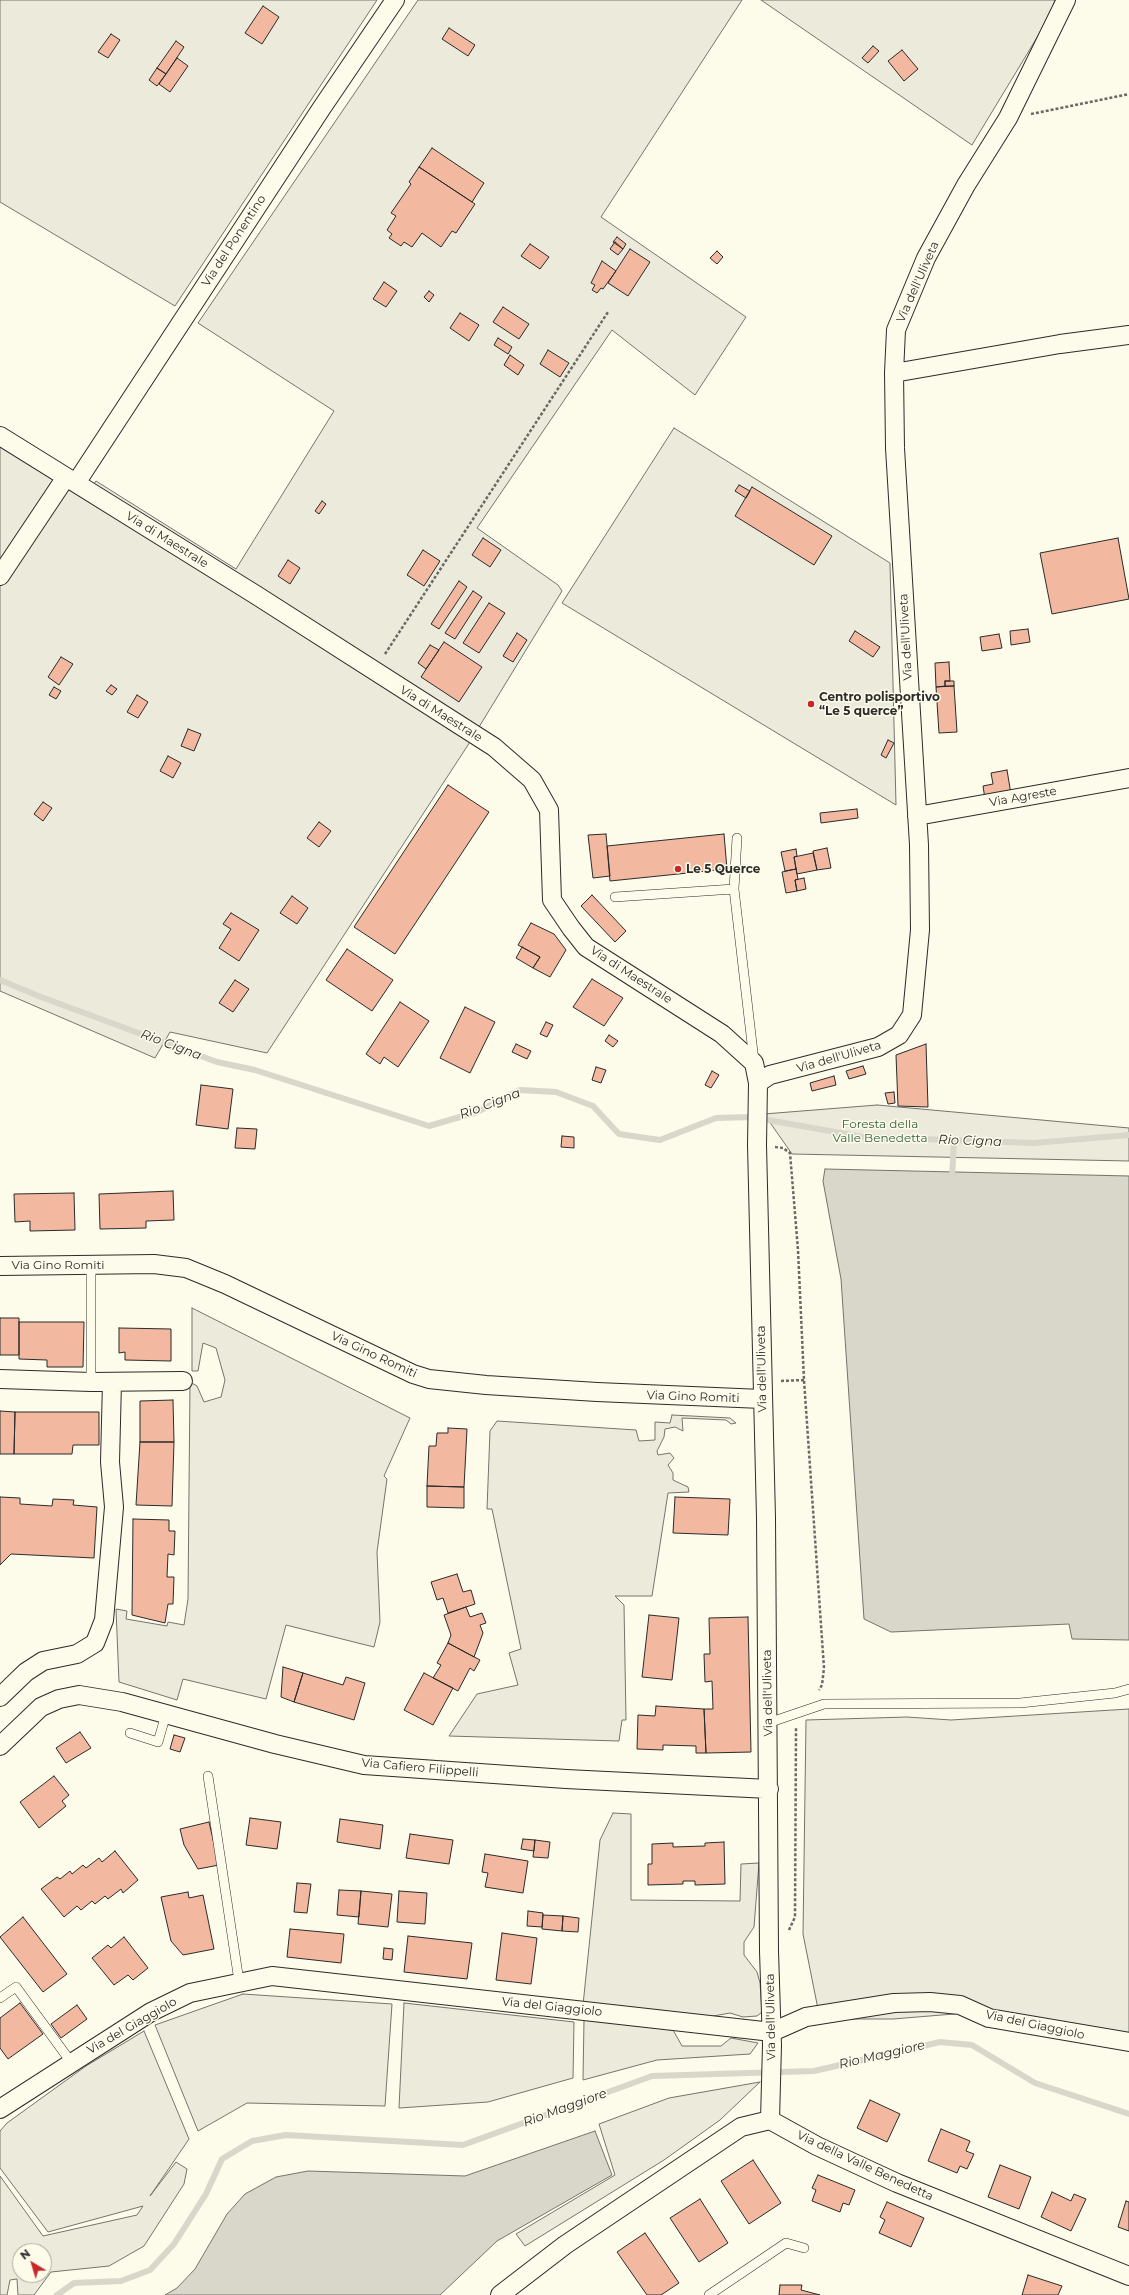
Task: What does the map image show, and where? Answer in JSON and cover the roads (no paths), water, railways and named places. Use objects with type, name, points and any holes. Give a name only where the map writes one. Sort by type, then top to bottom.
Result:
[{"type":"street","name":"Via del Ponentino","points":[[0,576],[71,480],[395,0]]},
{"type":"street","name":"Via dell'Uliveta","points":[[770,2120],[772,2040],[769,1951],[766,1518],[757,1140],[758,1083],[770,1075],[878,1047],[899,1035],[910,1021],[912,1015],[920,930],[917,816],[895,448],[894,373],[896,330],[926,258],[966,185],[1008,118],[1066,0]]},
{"type":"street","points":[[894,373],[1060,344],[1129,335]]},
{"type":"street","name":"Via di Maestrale","points":[[0,436],[256,595],[374,672],[494,747],[532,780],[549,810],[552,900],[570,928],[586,947],[722,1034],[754,1063]]},
{"type":"street","name":"Via Agreste","points":[[917,816],[1129,778]]},
{"type":"street","points":[[754,1063],[758,1083]]},
{"type":"street","name":"Via Gino Romiti","points":[[0,1266],[154,1264],[186,1268],[200,1273],[413,1374],[429,1379],[486,1385],[604,1393],[762,1399]]},
{"type":"street","points":[[0,1379],[91,1382],[183,1381]]},
{"type":"street","points":[[0,1696],[26,1672],[43,1661],[77,1654],[95,1643],[104,1620],[114,1507],[110,1462],[112,1382]]},
{"type":"street","name":"Via Cafiero Filippelli","points":[[0,1746],[41,1707],[69,1697],[94,1696],[275,1744],[364,1765],[566,1779],[769,1789]]},
{"type":"street","name":"Via del Giaggiolo","points":[[0,2109],[151,2012],[190,1993],[239,1981],[272,1976],[772,2040],[806,2017],[894,2003],[930,2002],[960,2005],[989,2018],[1129,2042]]},
{"type":"street","points":[[505,2294],[565,2245],[742,2126],[770,2120]]},
{"type":"street","name":"Via della Valle Benedetta","points":[[770,2120],[817,2146],[897,2183],[1129,2276]]},
{"type":"lane","points":[[737,838],[734,889],[754,1063]]},
{"type":"lane","points":[[615,897],[734,889]]},
{"type":"lane","points":[[91,1265],[91,1382]]},
{"type":"lane","points":[[768,1723],[806,1708],[824,1704],[1020,1703],[1115,1693],[1129,1690]]},
{"type":"lane","points":[[130,1733],[158,1742],[166,1714]]},
{"type":"lane","points":[[208,1776],[239,1981]]},
{"type":"lane","points":[[0,1998],[16,1987],[71,2062]]},
{"type":"lane","points":[[709,2295],[786,2243],[804,2248]]},
{"type":"waterway","name":"Rio Cigna","points":[[0,980],[41,997],[217,1062],[255,1070],[429,1126],[477,1112],[520,1090],[556,1092],[593,1106],[619,1134],[660,1140],[716,1118],[751,1117],[863,1137],[1034,1143],[1129,1135]]},
{"type":"waterway","points":[[952,1178],[954,1140]]},
{"type":"waterway","name":"Rio Maggiore","points":[[57,2295],[74,2283],[121,2281],[150,2270],[174,2244],[206,2194],[222,2159],[252,2141],[286,2135],[463,2145],[652,2076],[814,2071],[940,2042],[972,2045],[1035,2083],[1129,2114]]},
{"type":"place","name":"Centro polisportivo “Le 5 querce”","points":[[811,704]]},
{"type":"place","name":"Le 5 Querce","points":[[678,869]]},
{"type":"park label","name":"Foresta della Valle Benedetta","points":[[880,1131]]}]
